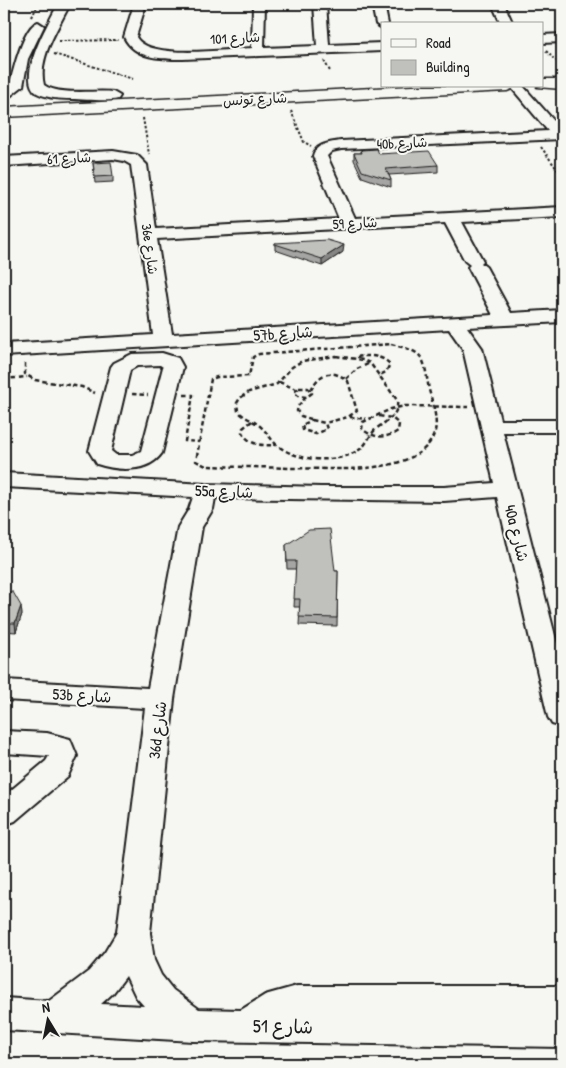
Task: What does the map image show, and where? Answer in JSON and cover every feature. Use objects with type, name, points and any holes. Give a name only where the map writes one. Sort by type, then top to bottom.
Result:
[{"type":"main road","points":[[544,74],[559,67]]},
{"type":"main road","name":"شارع تونس","points":[[4,101],[381,82]]},
{"type":"main road","points":[[544,84],[562,84]]},
{"type":"main road","name":"شارع تونس","points":[[4,112],[468,88]]},
{"type":"street","points":[[64,4],[40,57],[37,71],[38,84],[43,90],[51,93],[114,96]]},
{"type":"street","points":[[131,40],[130,36],[140,4]]},
{"type":"street","points":[[259,4],[257,42],[259,52]]},
{"type":"street","points":[[320,4],[324,49]]},
{"type":"street","points":[[378,4],[382,22]]},
{"type":"street","points":[[498,4],[506,22]]},
{"type":"street","points":[[4,94],[16,86],[22,59],[43,16]]},
{"type":"street","points":[[544,39],[562,38]]},
{"type":"street","name":"شارع 101","points":[[131,40],[142,49],[168,54],[381,46]]},
{"type":"street","points":[[518,88],[561,135]]},
{"type":"street","name":"40b شارع","points":[[321,152],[327,148],[341,145],[561,135]]},
{"type":"street","points":[[321,152],[320,156],[349,223]]},
{"type":"street","name":"شارع 61","points":[[4,161],[113,155],[137,162]]},
{"type":"street","name":"36e شارع","points":[[137,162],[148,234],[156,347]]},
{"type":"street","name":"شارع 59","points":[[148,234],[562,212]]},
{"type":"street","points":[[451,218],[505,319]]},
{"type":"street","name":"57b شارع","points":[[7,353],[156,347],[562,316]]},
{"type":"street","name":"40a شارع","points":[[464,322],[461,335],[472,348],[561,709]]},
{"type":"street","points":[[156,347],[171,362],[173,367],[151,453],[138,461],[121,462],[105,459],[100,451],[121,367],[156,347]]},
{"type":"street","points":[[488,416],[562,426]]},
{"type":"street","points":[[115,486],[121,462]]},
{"type":"street","name":"55a شارع","points":[[4,480],[194,490],[444,494],[478,500],[508,496]]},
{"type":"street","name":"36d شارع","points":[[193,1025],[167,1007],[146,982],[140,968],[133,933],[160,699],[190,527],[201,509],[194,490]]},
{"type":"street","name":"53b شارع","points":[[4,690],[160,699]]},
{"type":"street","points":[[4,742],[47,744],[60,747],[64,756],[58,768],[4,813]]},
{"type":"street","name":"36d شارع","points":[[54,1017],[88,994],[108,976],[123,954],[133,933]]},
{"type":"street","points":[[247,1025],[277,1006],[297,1002],[562,1002]]},
{"type":"street","name":"شارع 51","points":[[4,1014],[193,1025],[562,1031]]},
{"type":"path","points":[[58,44],[61,41],[67,40],[131,40]]},
{"type":"path","points":[[56,49],[54,55],[133,79]]},
{"type":"path","points":[[544,49],[559,67]]},
{"type":"path","points":[[137,162],[149,154],[140,105]]},
{"type":"path","points":[[288,110],[293,113],[304,142],[321,152]]},
{"type":"path","points":[[533,136],[562,176]]},
{"type":"path","points":[[391,344],[408,347],[423,358],[432,406],[435,429],[430,441],[419,451],[403,460],[382,466],[360,469],[206,466],[196,461],[211,379],[217,376],[250,376],[253,357],[259,354],[391,344]]},
{"type":"path","points":[[378,376],[388,370],[390,364],[389,361],[377,356],[354,358],[327,357],[302,361],[291,368],[279,382],[249,392],[237,401],[236,406],[238,412],[264,429],[277,445],[296,455],[328,458],[346,455],[359,450],[367,443],[371,435],[392,418],[399,407]]},
{"type":"path","points":[[354,358],[370,363],[378,376],[394,394],[399,407]]},
{"type":"path","points":[[346,378],[357,369],[370,363]]},
{"type":"path","points":[[337,374],[346,378],[350,395],[357,409],[355,414],[325,423],[301,416],[297,411],[298,406],[310,395],[314,382],[320,376],[337,374]]},
{"type":"path","points":[[4,379],[27,377]]},
{"type":"path","points":[[279,382],[296,389],[304,388],[311,390]]},
{"type":"path","points":[[296,389],[295,394],[307,397]]},
{"type":"path","points":[[379,416],[384,411],[399,407],[432,406],[488,416]]},
{"type":"path","points":[[348,417],[366,419],[379,416],[392,418],[399,424],[398,431],[390,436],[371,435],[362,429],[363,422],[366,419]]},
{"type":"path","points":[[252,420],[242,432],[248,441],[261,446],[277,445]]},
{"type":"path","points":[[312,420],[302,425],[303,430],[311,434],[321,433],[327,429],[325,423]]},
{"type":"building","points":[[377,149],[379,154],[429,151],[438,165],[386,169],[391,180],[362,171],[354,153],[362,153],[361,150]]},
{"type":"building","points":[[111,162],[113,176],[95,177],[93,163]]},
{"type":"building","points":[[327,240],[344,245],[322,259],[275,244],[275,243]]},
{"type":"building","points":[[330,529],[335,571],[338,571],[337,618],[299,617],[300,599],[294,599],[296,561],[287,561],[286,545],[309,530]]},
{"type":"building","points":[[4,592],[13,592],[21,606],[15,623],[4,623]]}]
